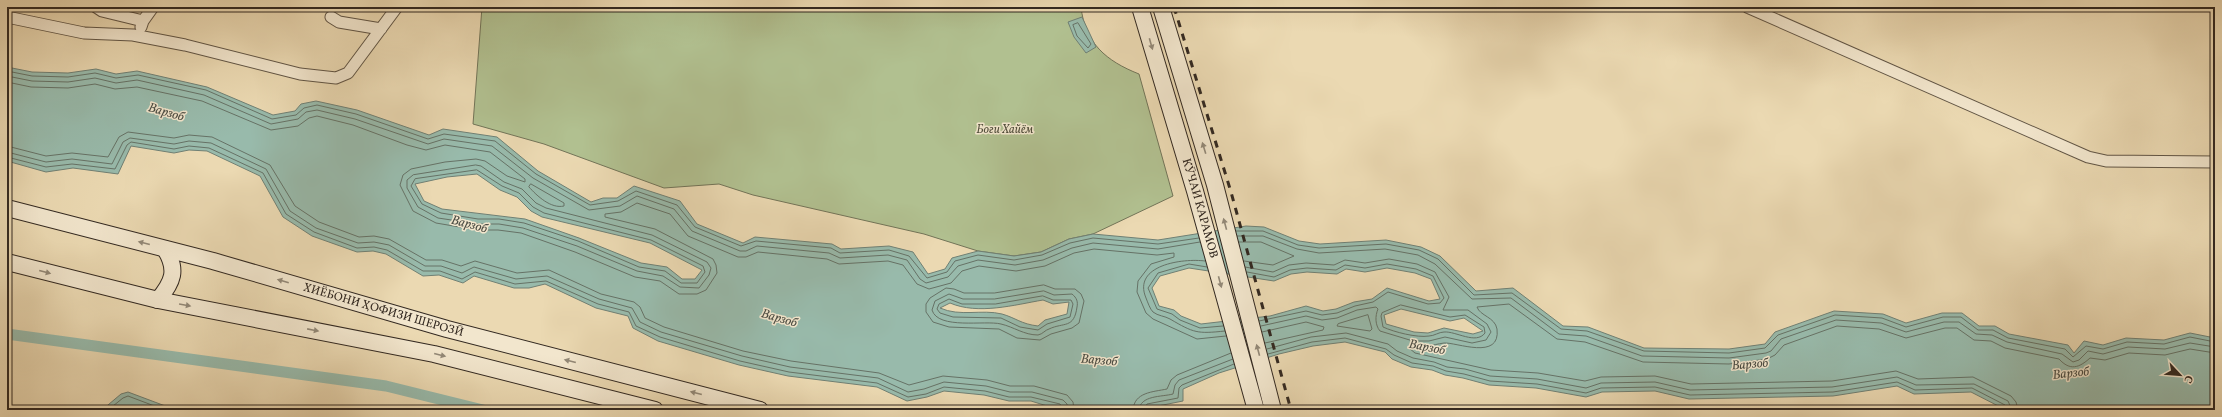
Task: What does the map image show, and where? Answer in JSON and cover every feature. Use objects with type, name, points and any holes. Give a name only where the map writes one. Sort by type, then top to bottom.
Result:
[{"type":"main road","name":"КӮЧАИ КАРАМОВ","points":[[1140,7],[1256,410]]},
{"type":"main road","name":"КӮЧАИ КАРАМОВ","points":[[1160,7],[1215,185],[1273,410]]},
{"type":"main road","name":"ХИЁБОНИ ҲОФИЗИ ШЕРОЗӢ","points":[[7,208],[213,261],[447,329],[760,410]]},
{"type":"main road","points":[[158,300],[169,285],[172,274],[172,263],[166,249]]},
{"type":"main road","points":[[7,262],[158,300],[434,354],[655,410]]},
{"type":"street","points":[[96,7],[102,11],[143,21]]},
{"type":"street","points":[[139,36],[143,21],[153,7]]},
{"type":"street","points":[[7,17],[84,33],[139,36],[185,45],[278,70],[336,78],[348,73],[397,7]]},
{"type":"street","points":[[1747,7],[2088,157],[2106,161],[2215,162]]},
{"type":"street","points":[[331,17],[340,22],[381,28]]},
{"type":"green space","name":"Боғи Хайём","points":[[482,7],[1081,7],[1083,20],[1092,41],[1107,57],[1127,69],[1139,74],[1173,196],[1093,234],[1069,239],[1041,252],[1014,256],[978,251],[924,234],[753,195],[719,184],[664,188],[544,144],[473,124]]},
{"type":"water","points":[[1082,17],[1096,47],[1086,53],[1074,37],[1068,22]]},
{"type":"water","name":"Варзоб","points":[[7,67],[32,72],[68,73],[96,69],[116,74],[137,71],[207,87],[273,115],[295,111],[301,104],[316,101],[357,110],[429,135],[443,129],[497,137],[538,171],[591,202],[603,198],[617,198],[634,186],[680,201],[697,224],[743,243],[755,237],[832,244],[841,249],[889,246],[913,252],[928,274],[945,269],[952,258],[978,251],[1014,256],[1041,252],[1069,239],[1093,234],[1158,240],[1246,226],[1264,227],[1299,241],[1320,244],[1386,240],[1421,247],[1440,256],[1476,291],[1513,288],[1563,326],[1588,327],[1644,348],[1729,349],[1765,344],[1775,332],[1834,311],[1883,314],[1906,323],[1942,313],[1962,313],[1979,326],[1995,326],[2009,334],[2068,345],[2074,353],[2084,341],[2103,345],[2126,338],[2164,340],[2190,333],[2215,338],[2215,410],[2006,410],[1971,392],[1914,394],[1897,386],[1833,396],[1689,399],[1655,391],[1602,392],[1586,397],[1536,388],[1489,385],[1445,375],[1432,370],[1411,367],[1392,359],[1385,352],[1345,342],[1313,346],[1279,354],[1219,373],[1183,389],[1183,401],[1138,410],[1060,410],[1031,401],[1009,401],[984,395],[944,391],[927,397],[907,401],[877,387],[788,376],[739,365],[658,341],[633,328],[628,316],[596,308],[545,284],[529,288],[514,288],[474,276],[463,283],[439,275],[423,276],[386,254],[373,251],[357,252],[312,236],[283,217],[260,176],[207,151],[189,150],[174,153],[131,146],[118,174],[73,168],[46,172],[7,161]],"holes":[[[477,174],[500,190],[517,197],[531,211],[542,217],[650,243],[702,270],[695,279],[682,279],[667,267],[641,263],[579,238],[525,219],[442,209],[424,201],[415,184],[447,177]],[[1189,268],[1274,281],[1291,274],[1307,272],[1337,274],[1346,269],[1365,272],[1387,268],[1415,273],[1431,279],[1440,299],[1429,301],[1387,288],[1372,299],[1354,302],[1336,309],[1323,311],[1306,306],[1270,316],[1201,324],[1181,316],[1174,310],[1159,306],[1152,288],[1160,276]],[[1043,300],[1053,304],[1069,302],[1067,314],[1045,320],[1038,326],[1027,324],[1002,314],[987,312],[963,313],[948,311],[940,308],[950,303],[961,307],[984,309]],[[1401,309],[1450,321],[1464,318],[1483,331],[1473,334],[1444,328],[1428,333],[1414,332],[1386,324],[1384,315]]]},
{"type":"water","points":[[128,392],[176,410],[102,410],[121,394]]},
{"type":"waterway","points":[[7,334],[386,386],[483,410]]},
{"type":"railway","points":[[1174,7],[1231,192],[1291,410]]}]
